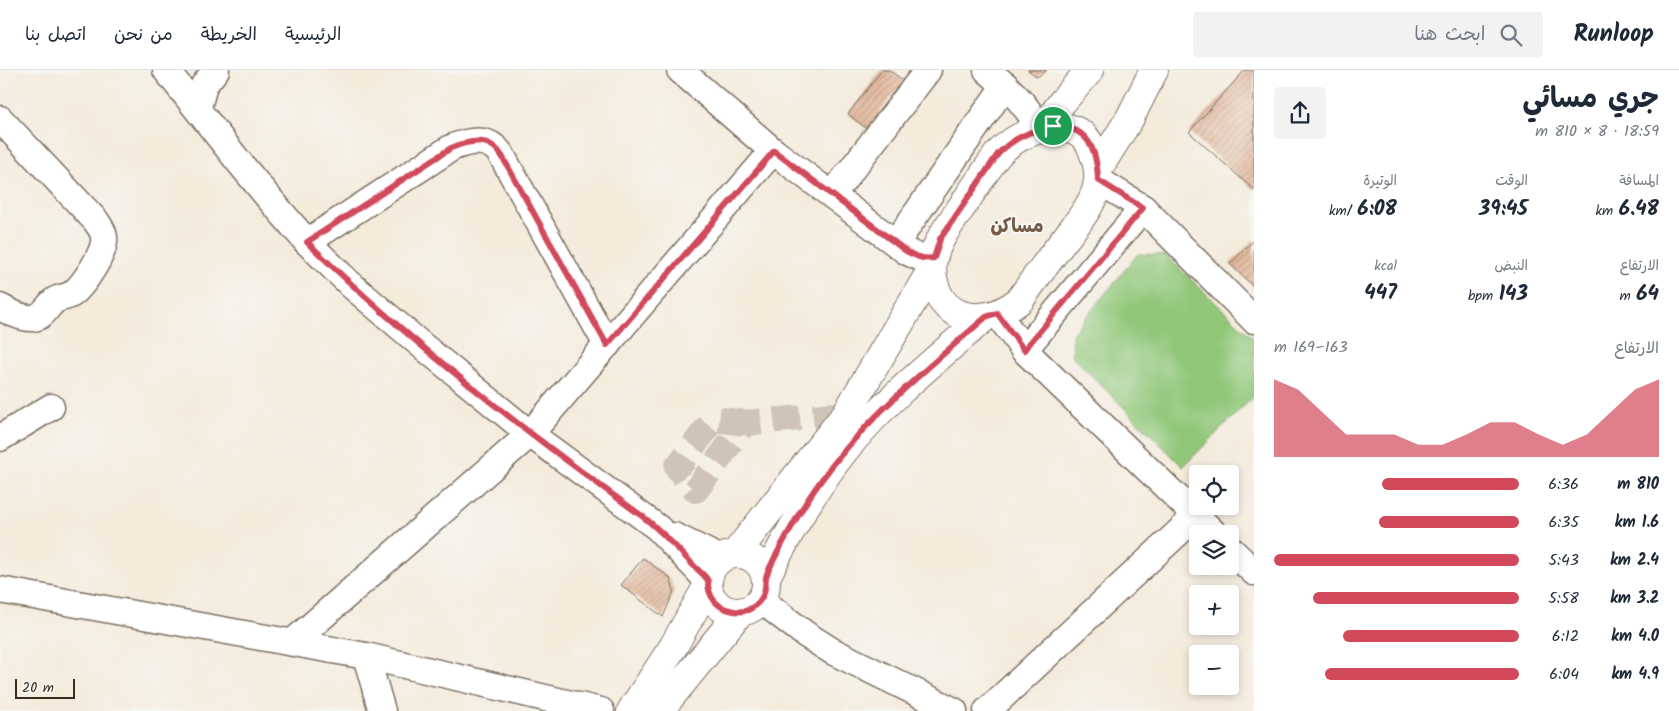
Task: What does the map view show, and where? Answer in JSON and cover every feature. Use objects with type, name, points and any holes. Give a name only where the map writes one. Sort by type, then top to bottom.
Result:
[{"type":"main road","points":[[1041,129],[1090,70]]},
{"type":"main road","points":[[659,711],[755,596],[814,491],[868,423],[898,394],[991,315],[1010,307],[1025,292],[1085,212],[1094,194],[1098,175],[1154,70]]},
{"type":"main road","points":[[632,711],[673,647],[718,570],[846,414],[933,263],[940,239],[998,154],[1014,140],[1041,129],[1060,126],[1071,128],[1081,133],[1090,143],[1098,175]]},
{"type":"main road","points":[[933,263],[934,283],[939,297],[950,309],[962,315],[991,315]]},
{"type":"main road","points":[[743,554],[751,557],[763,569],[755,596],[730,611],[722,607],[710,594],[718,570],[743,554]]},
{"type":"street","points":[[166,70],[239,162],[307,242],[350,284],[530,434],[718,570]]},
{"type":"street","points":[[187,70],[210,125]]},
{"type":"street","points":[[200,100],[204,85],[216,70]]},
{"type":"street","points":[[680,70],[774,151],[896,243],[917,257],[927,259],[933,263]]},
{"type":"street","points":[[832,195],[928,70]]},
{"type":"street","points":[[896,243],[996,77],[1027,107],[1041,129]]},
{"type":"street","points":[[0,119],[96,221],[104,234],[105,240],[102,252],[79,287],[70,295],[56,300],[40,316],[28,317],[0,308]]},
{"type":"street","points":[[307,242],[451,148],[464,143],[486,142],[494,146],[502,156],[607,345]]},
{"type":"street","points":[[293,642],[530,434],[774,151]]},
{"type":"street","points":[[1098,175],[1143,208],[1254,320]]},
{"type":"street","points":[[1024,350],[1143,208]]},
{"type":"street","points":[[991,315],[1024,350],[1206,525]]},
{"type":"street","points":[[0,438],[51,407]]},
{"type":"street","points":[[987,711],[1196,516]]},
{"type":"street","points":[[1239,558],[1254,572]]},
{"type":"street","points":[[0,590],[366,656],[601,711]]},
{"type":"street","points":[[755,596],[804,634],[832,651],[954,711]]},
{"type":"street","points":[[366,656],[382,711]]},
{"type":"green space","points":[[1138,254],[1165,255],[1254,339],[1254,396],[1183,467],[1073,357],[1072,334]]},
{"type":"building","points":[[882,70],[889,70],[904,81],[867,129],[848,114]]},
{"type":"building","points":[[1028,70],[1047,70],[1037,77]]},
{"type":"building","points":[[1245,70],[1254,70],[1254,190],[1189,132]]},
{"type":"building","points":[[1254,240],[1254,287],[1230,264]]},
{"type":"building","points":[[643,558],[670,578],[674,591],[663,617],[621,585]]},
{"type":"tunnel","points":[[745,423],[714,419],[677,467],[696,490],[745,423],[846,414]]},
{"type":"district","name":"مساكن","points":[[1017,227]]},
{"type":"route","points":[[1053,126],[1071,128],[1081,133],[1090,143],[1098,169],[1098,180],[1143,208],[1024,350],[997,313],[986,317],[898,394],[868,423],[814,491],[800,514],[766,577],[766,589],[761,600],[748,610],[740,612],[730,611],[715,601],[710,594],[708,581],[658,528],[530,434],[350,284],[307,242],[451,148],[464,143],[486,142],[494,146],[502,156],[607,345],[774,151],[906,251],[917,257],[927,259],[934,258],[940,239],[998,154],[1014,140],[1042,128],[1053,126]]}]
